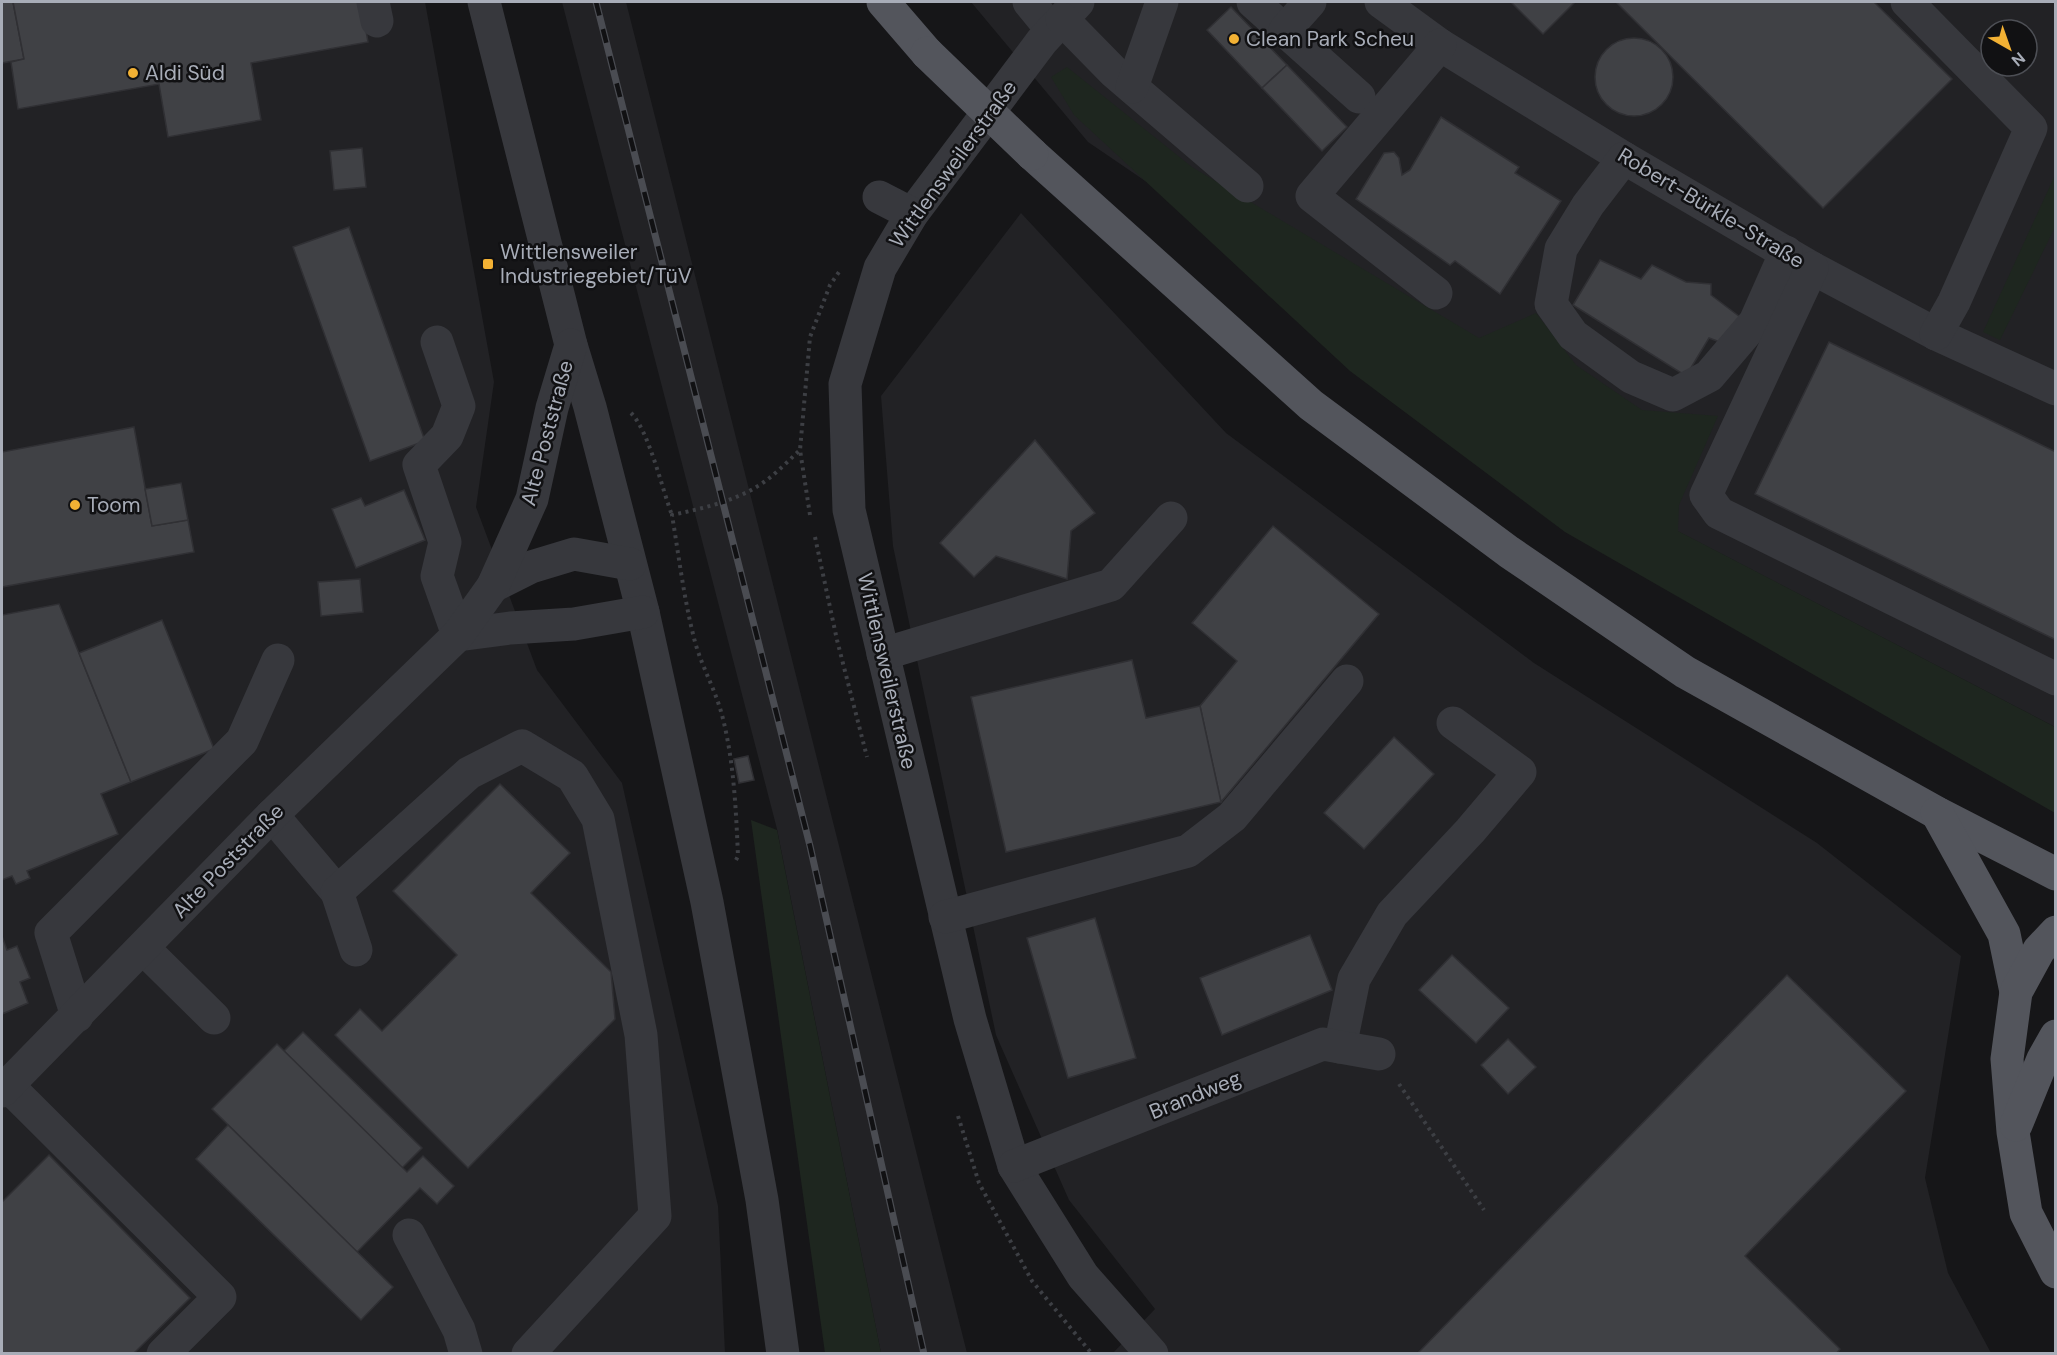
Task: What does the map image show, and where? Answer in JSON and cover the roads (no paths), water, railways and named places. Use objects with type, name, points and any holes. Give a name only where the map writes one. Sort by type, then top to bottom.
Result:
[{"type":"main road","points":[[883,2],[927,53],[1032,154],[1311,405],[1509,552],[1685,672],[1937,813],[2055,874]]},
{"type":"main road","points":[[1937,813],[2004,934],[2016,992],[2007,1059],[2013,1132],[2026,1213],[2055,1272]]},
{"type":"main road","points":[[2016,992],[2039,950],[2055,932]]},
{"type":"main road","points":[[2013,1132],[2055,1036]]},
{"type":"street","points":[[484,2],[571,345],[590,407],[643,612],[707,902],[762,1200],[783,1353]]},
{"type":"street","points":[[1029,2],[1064,17],[1114,72],[1247,186]]},
{"type":"street","points":[[1132,87],[1162,2]]},
{"type":"street","points":[[1253,2],[1359,97]]},
{"type":"street","points":[[1285,30],[1310,2]]},
{"type":"street","name":"Robert-Bürkle-Straße","points":[[1381,2],[1440,45],[1624,158],[1799,260],[1936,333],[2055,389]]},
{"type":"street","points":[[1906,2],[2031,128],[1954,302],[1936,333]]},
{"type":"street","name":"Wittlensweilerstraße","points":[[1064,17],[912,214],[880,268],[845,384],[849,510],[970,1019],[1014,1166],[1083,1276],[1152,1353]]},
{"type":"street","points":[[1436,293],[1312,196],[1440,45]]},
{"type":"street","points":[[1624,158],[1588,205],[1562,249],[1551,304],[1573,335],[1631,377],[1673,395],[1709,376],[1755,322],[1799,260]]},
{"type":"street","points":[[879,197],[912,214]]},
{"type":"street","points":[[1799,260],[1706,495],[1719,513],[2055,678]]},
{"type":"street","points":[[437,342],[459,406],[447,436],[419,465],[445,542],[437,576],[458,635],[510,628],[574,624],[643,612]]},
{"type":"street","name":"Alte Poststraße","points":[[4,1088],[272,815],[458,635],[493,586],[532,499],[552,408],[571,345]]},
{"type":"street","points":[[883,654],[1111,585],[1171,518]]},
{"type":"street","name":"Alte Poststraße","points":[[493,586],[531,567],[574,554],[630,564]]},
{"type":"street","points":[[77,1016],[51,933],[242,741],[278,660]]},
{"type":"street","points":[[945,917],[1188,851],[1232,817],[1347,681]]},
{"type":"street","points":[[1340,1047],[1354,979],[1392,914],[1470,831],[1520,772],[1453,723]]},
{"type":"street","points":[[337,892],[469,773],[522,746],[572,776],[598,819],[640,1035],[655,1216],[528,1353]]},
{"type":"street","points":[[272,815],[337,892],[356,950]]},
{"type":"street","points":[[142,948],[214,1018]]},
{"type":"street","name":"Brandweg","points":[[1014,1166],[1323,1044],[1378,1054]]},
{"type":"street","points":[[4,1088],[220,1297],[163,1353]]},
{"type":"street","points":[[409,1235],[459,1330],[466,1353]]},
{"type":"railway","points":[[596,2],[810,846],[924,1354]]},
{"type":"place","name":"Clean Park Scheu","points":[[1234,39]]},
{"type":"place","name":"Aldi Süd","points":[[133,73]]},
{"type":"place","name":"Wittlensweiler Industriegebiet/TüV","points":[[488,264]]},
{"type":"place","name":"Toom","points":[[75,505]]}]
